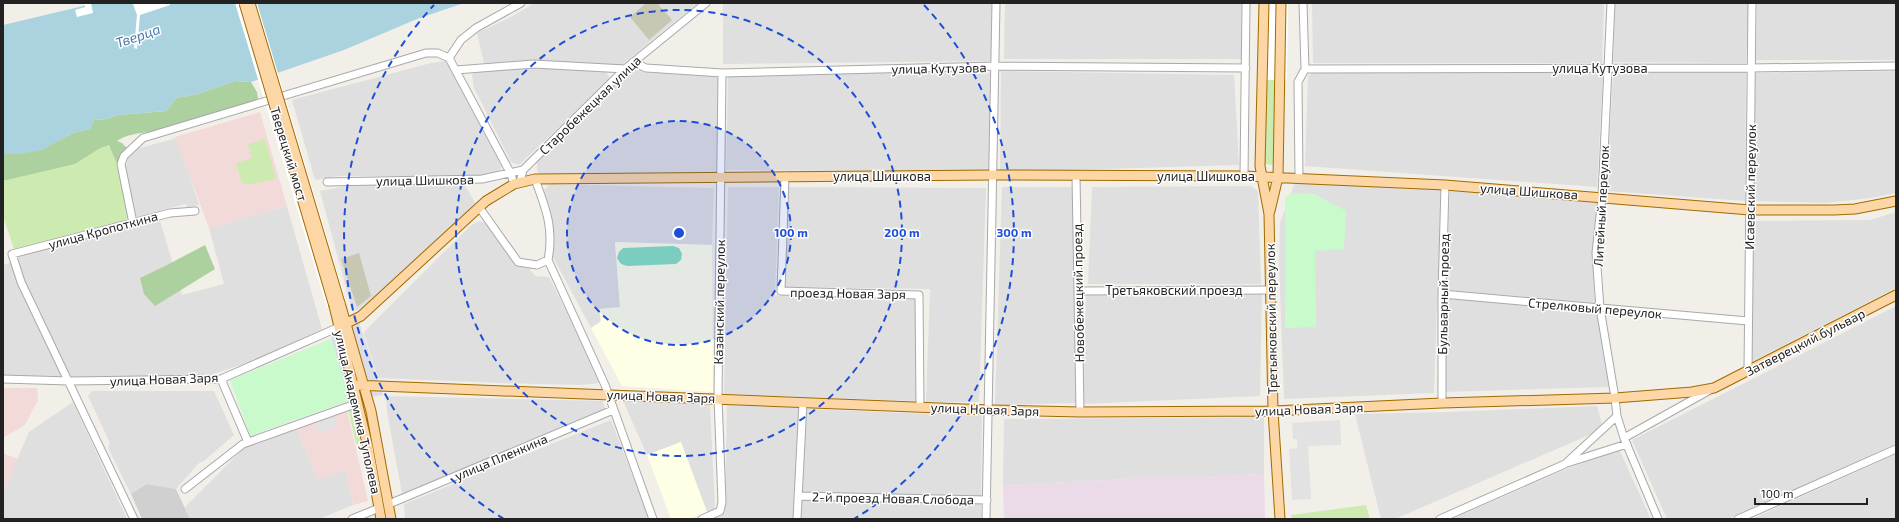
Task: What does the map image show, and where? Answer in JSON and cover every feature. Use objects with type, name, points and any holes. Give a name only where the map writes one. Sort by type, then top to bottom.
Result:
[{"type":"main road","name":"Тверецкий мост","points":[[244,3],[337,305]]},
{"type":"main road","name":"Тверецкий мост","points":[[250,3],[337,305]]},
{"type":"main road","name":"Третьяковский переулок","points":[[1264,3],[1260,166],[1269,214],[1273,411],[1280,519]]},
{"type":"main road","name":"Третьяковский переулок","points":[[1269,214],[1278,177],[1281,3]]},
{"type":"main road","name":"улица Шишкова","points":[[517,183],[535,179],[720,178],[785,176],[1262,176],[1445,185],[1750,210],[1839,210],[1896,201]]},
{"type":"main road","points":[[343,325],[361,316],[480,207],[517,183]]},
{"type":"main road","name":"Затверецкий бульвар","points":[[1616,398],[1674,394],[1714,388],[1896,295]]},
{"type":"main road","name":"улица Академика Туполева","points":[[337,305],[370,408],[391,519]]},
{"type":"main road","name":"улица Академика Туполева","points":[[343,325],[381,519]]},
{"type":"main road","name":"улица Новая Заря","points":[[354,385],[718,398],[990,410],[1080,412],[1273,411],[1442,403],[1616,398]]},
{"type":"main road","points":[[358,403],[365,403],[370,408]]},
{"type":"street","points":[[449,58],[461,40],[476,28],[521,3]]},
{"type":"street","name":"Старобежецкая улица","points":[[523,170],[625,69],[706,3]]},
{"type":"street","points":[[986,519],[990,410],[996,3]]},
{"type":"street","points":[[1244,176],[1246,3]]},
{"type":"street","points":[[1299,177],[1298,82],[1305,69],[1303,3]]},
{"type":"street","name":"Литейный переулок","points":[[1611,3],[1602,197],[1596,253],[1600,308],[1616,398],[1617,416],[1625,441],[1658,519]]},
{"type":"street","name":"Исаевский переулок","points":[[1748,371],[1752,3]]},
{"type":"street","points":[[133,223],[121,164],[124,156],[143,138],[426,54],[438,53],[449,58],[517,183]]},
{"type":"street","name":"улица Кутузова","points":[[633,62],[646,68],[722,73],[996,66],[1246,68]]},
{"type":"street","points":[[456,70],[534,64],[625,69]]},
{"type":"street","name":"улица Кутузова","points":[[1305,69],[1751,68],[1896,66]]},
{"type":"street","name":"Казанский переулок","points":[[702,519],[720,511],[722,502],[718,398],[722,73]]},
{"type":"street","points":[[517,183],[523,170]]},
{"type":"street","name":"улица Шишкова","points":[[327,182],[482,178],[511,174],[523,170]]},
{"type":"street","name":"Новобежецкий проезд","points":[[1076,175],[1080,412]]},
{"type":"street","name":"проезд Новая Заря","points":[[785,176],[780,291],[919,294],[920,407]]},
{"type":"street","points":[[535,179],[550,226],[551,243],[548,260],[608,394],[652,519]]},
{"type":"street","name":"Бульварный проезд","points":[[1442,403],[1442,294],[1445,185]]},
{"type":"street","points":[[480,207],[518,262],[537,265],[548,260]]},
{"type":"street","name":"улица Кропоткина","points":[[69,381],[21,282],[12,254],[170,212],[195,211]]},
{"type":"street","name":"Третьяковский проезд","points":[[1078,291],[1270,290]]},
{"type":"street","name":"Стрелковый переулок","points":[[1442,294],[1748,321]]},
{"type":"street","name":"улица Новая Заря","points":[[3,379],[83,381],[221,379],[343,325]]},
{"type":"street","points":[[221,379],[248,442]]},
{"type":"street","points":[[69,381],[134,519]]},
{"type":"street","points":[[78,401],[78,390],[83,381]]},
{"type":"street","name":"Затверецкий бульвар","points":[[1440,519],[1565,464],[1625,441],[1714,388]]},
{"type":"street","points":[[797,519],[803,402]]},
{"type":"street","points":[[185,489],[248,442],[358,403]]},
{"type":"street","name":"улица Пленкина","points":[[389,504],[613,410]]},
{"type":"street","name":"Затверецкий бульвар","points":[[1565,464],[1617,416]]},
{"type":"street","points":[[1738,519],[1896,449]]},
{"type":"street","name":"2-й проезд Новая Слобода","points":[[798,496],[987,500]]},
{"type":"street","points":[[352,519],[379,508]]},
{"type":"shaded area","points":[[535,3],[698,3],[619,67],[548,63],[484,63],[477,33],[507,19]]},
{"type":"shaded area","points":[[646,3],[657,3],[672,20],[649,40],[630,17]]},
{"type":"shaded area","points":[[723,3],[992,3],[991,61],[723,64]]},
{"type":"shaded area","points":[[1005,3],[1241,3],[1241,59],[1004,59]]},
{"type":"shaded area","points":[[1312,3],[1604,3],[1602,63],[1313,63]]},
{"type":"shaded area","points":[[1615,3],[1749,3],[1746,63],[1613,62]]},
{"type":"shaded area","points":[[1757,3],[1896,3],[1896,60],[1756,60]]},
{"type":"shaded area","points":[[446,61],[497,153],[502,164],[501,169],[492,174],[471,176],[340,176],[315,180],[292,100],[431,63]]},
{"type":"shaded area","points":[[634,67],[647,73],[718,76],[717,173],[541,175],[537,171],[537,161]]},
{"type":"shaded area","points":[[521,68],[604,70],[609,76],[609,80],[519,165],[511,162],[474,88],[472,74]]},
{"type":"shaded area","points":[[1001,71],[1234,75],[1239,165],[1000,172]]},
{"type":"shaded area","points":[[1896,71],[1896,193],[1871,198],[1824,203],[1754,201],[1755,73]]},
{"type":"shaded area","points":[[884,72],[992,73],[989,172],[726,170],[728,76]]},
{"type":"shaded area","points":[[1313,72],[1603,72],[1597,187],[1305,166],[1308,76]]},
{"type":"shaded area","points":[[1613,72],[1746,72],[1745,201],[1607,191]]},
{"type":"shaded area","points":[[260,112],[287,206],[209,228],[175,137]]},
{"type":"shaded area","points":[[177,138],[199,205],[187,208],[186,204],[136,217],[126,167],[129,154],[136,149]]},
{"type":"shaded area","points":[[463,182],[476,204],[430,248],[356,311],[350,303],[320,191],[352,185]]},
{"type":"shaded area","points":[[1295,182],[1441,189],[1434,393],[1284,399],[1279,266],[1280,223]]},
{"type":"shaded area","points":[[550,184],[714,188],[712,245],[615,242],[620,307],[591,328],[552,255],[554,234],[544,190]]},
{"type":"shaded area","points":[[1251,186],[1258,191],[1261,284],[1088,284],[1092,187]]},
{"type":"shaded area","points":[[728,187],[779,187],[775,295],[917,298],[916,401],[724,394]]},
{"type":"shaded area","points":[[785,187],[986,188],[979,402],[926,402],[930,289],[784,287]]},
{"type":"shaded area","points":[[1002,187],[1077,187],[1076,403],[995,405]]},
{"type":"shaded area","points":[[1450,191],[1597,203],[1592,251],[1595,303],[1446,290]]},
{"type":"shaded area","points":[[287,206],[322,329],[253,361],[204,377],[3,379],[3,265],[14,261],[16,256],[159,217],[182,295],[224,284],[209,228]]},
{"type":"shaded area","points":[[1896,212],[1896,288],[1749,363],[1752,221],[1870,220]]},
{"type":"shaded area","points":[[479,221],[488,224],[511,260],[517,265],[526,265],[535,276],[549,277],[599,377],[599,383],[581,385],[379,378],[364,334],[365,331],[470,226]]},
{"type":"shaded area","points":[[615,242],[712,245],[713,392],[622,386],[591,328],[601,322],[599,309],[620,307]]},
{"type":"shaded area","points":[[359,253],[371,296],[357,307],[341,259]]},
{"type":"shaded area","points":[[1086,294],[1262,294],[1260,396],[1083,404]]},
{"type":"shaded area","points":[[1446,297],[1598,310],[1602,349],[1609,387],[1444,392]]},
{"type":"shaded area","points":[[1896,306],[1896,444],[1727,519],[1667,519],[1632,440]]},
{"type":"shaded area","points":[[359,322],[383,395],[350,401],[331,337]]},
{"type":"shaded area","points":[[3,388],[37,388],[38,400],[25,425],[3,438]]},
{"type":"shaded area","points":[[92,391],[214,391],[234,435],[204,461],[199,463],[176,489],[147,484],[131,494],[108,448],[110,443],[88,396]]},
{"type":"shaded area","points":[[386,396],[603,401],[606,413],[402,494],[387,412]]},
{"type":"shaded area","points":[[623,401],[710,404],[715,509],[707,512],[681,442],[647,455]]},
{"type":"shaded area","points":[[73,402],[127,519],[3,519],[3,492],[29,432]]},
{"type":"shaded area","points":[[727,405],[801,408],[795,519],[713,519],[725,513]]},
{"type":"shaded area","points":[[1597,406],[1603,429],[1395,519],[1381,519],[1355,414]]},
{"type":"shaded area","points":[[805,409],[982,416],[981,496],[802,492]]},
{"type":"shaded area","points":[[347,410],[368,501],[353,505],[345,469],[318,481],[297,429]]},
{"type":"shaded area","points":[[334,416],[338,426],[319,434],[316,424]]},
{"type":"shaded area","points":[[1264,417],[1264,474],[1204,477],[1138,477],[1110,480],[1003,485],[1004,419]]},
{"type":"shaded area","points":[[611,420],[649,519],[405,519],[404,504]]},
{"type":"shaded area","points":[[1340,420],[1341,445],[1308,446],[1311,499],[1292,500],[1289,449],[1297,448],[1297,439],[1293,439],[1292,423]]},
{"type":"shaded area","points":[[296,427],[318,480],[345,469],[353,505],[319,519],[190,519],[185,507],[245,447]]},
{"type":"shaded area","points":[[681,442],[707,512],[689,519],[671,519],[647,455]]},
{"type":"shaded area","points":[[1619,449],[1651,519],[1452,519],[1564,470]]},
{"type":"shaded area","points":[[3,451],[5,454],[18,459],[3,492]]},
{"type":"shaded area","points":[[1896,454],[1896,519],[1752,519]]},
{"type":"shaded area","points":[[1264,474],[1265,519],[1004,519],[1003,485],[1110,480],[1138,477],[1204,477]]},
{"type":"shaded area","points":[[147,484],[176,489],[190,519],[142,519],[131,494]]},
{"type":"shaded area","points":[[800,499],[981,504],[981,519],[800,519]]},
{"type":"green space","points":[[1269,3],[1276,3],[1274,165],[1265,164]]},
{"type":"green space","points":[[235,81],[251,82],[257,92],[258,99],[254,104],[186,121],[169,129],[133,134],[125,137],[117,141],[122,143],[128,149],[119,162],[116,162],[109,145],[99,149],[75,164],[3,181],[3,154],[58,141],[73,133],[90,129],[94,120],[107,119],[118,115],[166,111],[176,98],[198,94]]},
{"type":"green space","points":[[265,139],[276,179],[252,184],[242,183],[236,163],[252,158],[248,144]]},
{"type":"green space","points":[[109,145],[116,162],[119,162],[130,219],[14,249],[3,216],[3,181],[75,164],[99,149]]},
{"type":"green space","points":[[1291,193],[1315,194],[1346,211],[1344,249],[1315,251],[1316,327],[1285,328],[1285,198]]},
{"type":"green space","points":[[205,245],[215,269],[155,306],[144,294],[140,278]]},
{"type":"green space","points":[[673,246],[679,248],[682,254],[681,260],[676,264],[627,266],[621,264],[617,258],[619,252],[623,248]]},
{"type":"green space","points":[[333,339],[351,400],[250,436],[230,380]]},
{"type":"green space","points":[[352,408],[361,443],[356,444],[348,409]]},
{"type":"green space","points":[[1366,505],[1370,519],[1292,519],[1291,515]]},
{"type":"water","name":"Тверца","points":[[96,3],[464,3],[417,19],[344,50],[251,82],[235,81],[198,94],[176,98],[166,111],[118,115],[107,119],[94,120],[91,129],[73,133],[42,150],[20,154],[3,154],[3,25]]},
{"type":"pier","points":[[85,3],[91,3],[93,13],[77,17],[75,10],[85,7]]},
{"type":"pier","points":[[169,3],[170,5],[140,15],[137,49],[134,48],[137,15],[133,4]]},
{"type":"pier","points":[[235,3],[257,3],[346,301],[327,308]]},
{"type":"pier","points":[[1259,3],[1288,3],[1287,80],[1259,80]]}]
